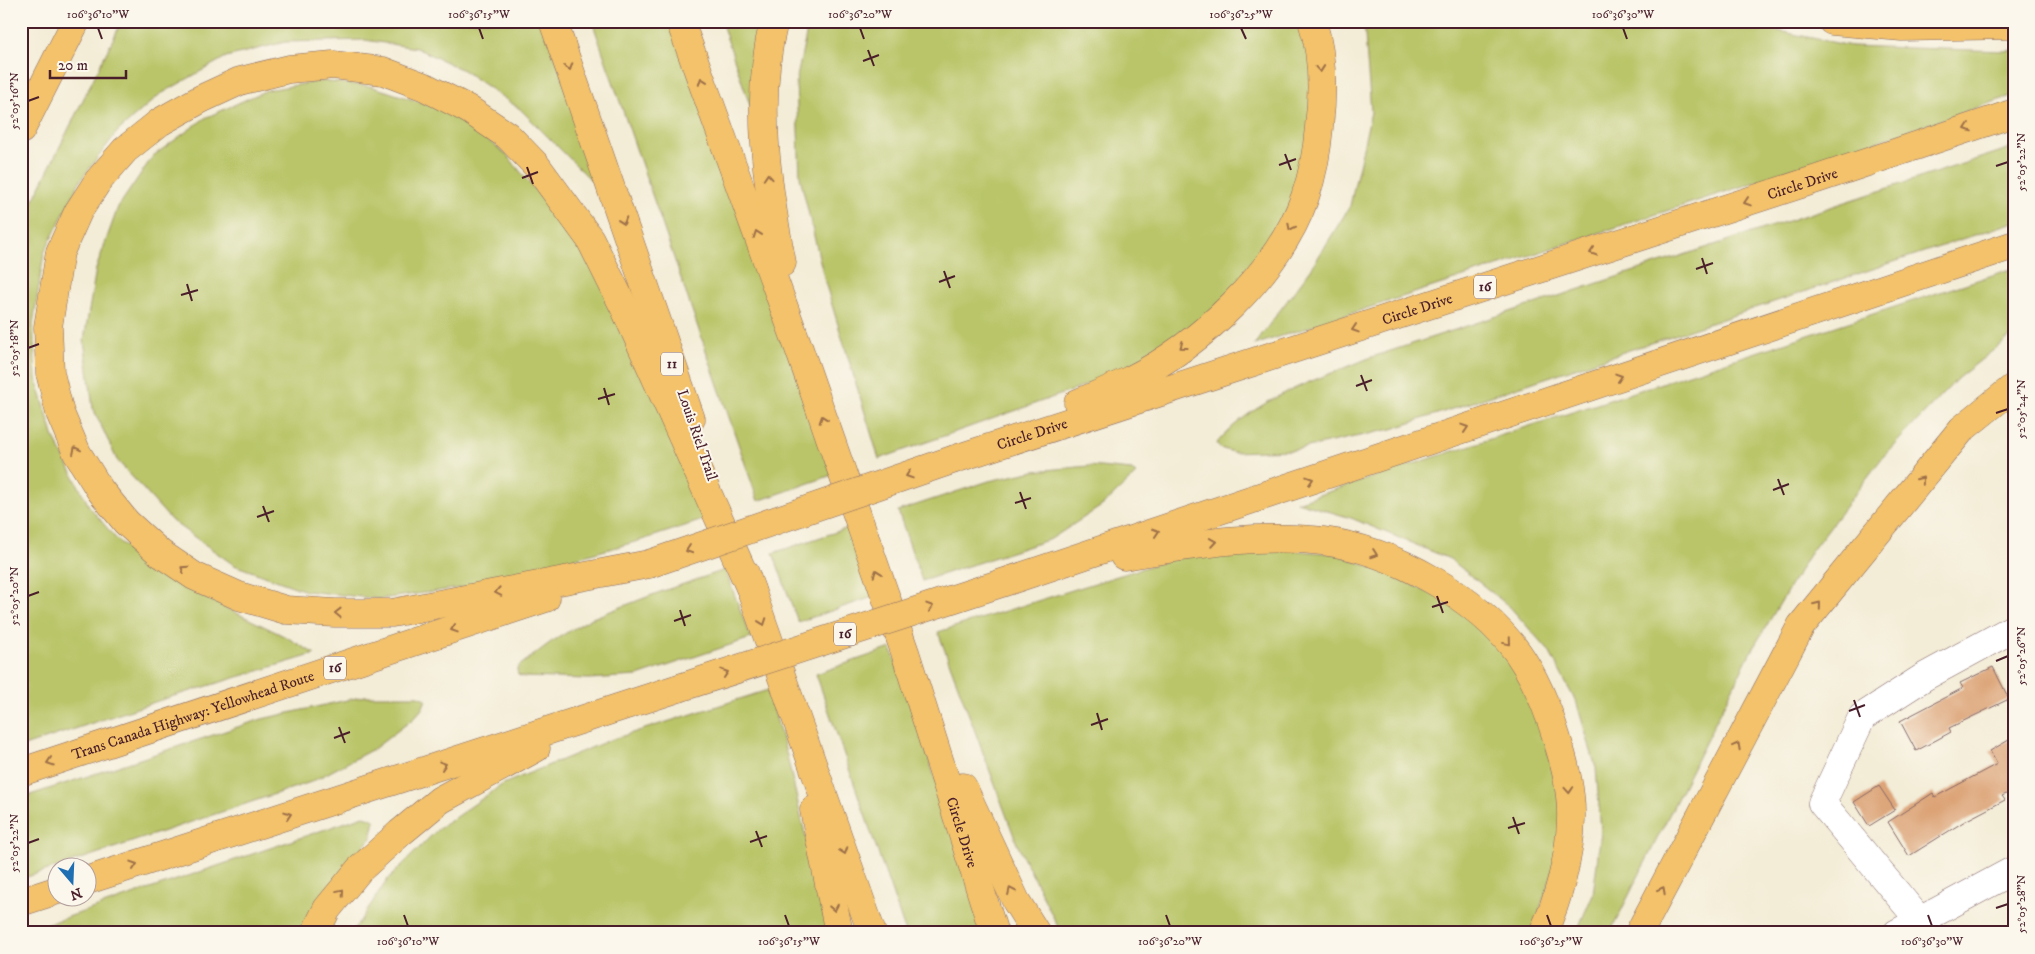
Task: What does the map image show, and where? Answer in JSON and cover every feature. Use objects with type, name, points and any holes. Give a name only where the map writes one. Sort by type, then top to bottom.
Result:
[{"type":"highway","points":[[21,130],[76,21]]},
{"type":"highway","name":"Louis Riel Trail","points":[[553,21],[793,706]]},
{"type":"highway","points":[[680,21],[798,346]]},
{"type":"highway","points":[[774,21],[768,46],[765,95],[769,189],[798,346]]},
{"type":"highway","points":[[955,459],[1131,379],[1167,357],[1204,330],[1237,300],[1263,272],[1286,236],[1305,198],[1316,157],[1321,112],[1321,71],[1312,21]]},
{"type":"highway","points":[[1832,21],[1902,27],[2014,25]]},
{"type":"highway","points":[[649,564],[392,612],[335,614],[286,610],[239,596],[194,576],[160,553],[126,522],[100,490],[77,453],[60,413],[50,373],[48,327],[60,252],[78,212],[98,181],[125,150],[160,122],[200,99],[240,81],[289,69],[333,65],[383,71],[425,87],[468,109],[508,136],[536,165],[590,239],[625,309],[751,590]]},
{"type":"highway","name":"Circle Drive","points":[[649,564],[955,459],[1808,182],[2014,113]]},
{"type":"highway","name":"16","points":[[98,877],[1010,580],[2014,245]]},
{"type":"highway","name":"Circle Drive","points":[[798,346],[905,652],[994,933]]},
{"type":"highway","points":[[1639,933],[1800,626],[1962,429],[2014,387]]},
{"type":"highway","points":[[1010,580],[1120,557],[1223,540],[1276,538],[1324,542],[1368,552],[1408,567],[1453,594],[1491,622],[1518,654],[1538,688],[1554,729],[1568,774],[1571,820],[1564,869],[1553,910],[1543,933]]},
{"type":"highway","name":"Trans Canada Highway: Yellowhead Route","points":[[21,772],[649,564]]},
{"type":"highway","points":[[905,652],[964,790],[1016,901],[1036,933]]},
{"type":"highway","points":[[315,933],[327,909],[359,870],[440,800],[547,742],[679,688]]},
{"type":"highway","points":[[793,706],[839,933]]},
{"type":"highway","points":[[793,706],[872,933]]},
{"type":"highway","points":[[21,902],[48,893]]},
{"type":"street","points":[[2014,628],[1924,678],[1862,716],[1822,803],[1915,929],[2014,870]]},
{"type":"green space","points":[[122,21],[543,21],[602,191],[520,109],[463,70],[416,48],[365,40],[285,42],[226,57],[159,95],[117,132],[80,181],[44,253],[33,324],[36,378],[54,438],[89,506],[117,540],[165,578],[288,638],[315,654],[164,699],[21,747],[21,225]]},
{"type":"green space","points":[[592,21],[672,21],[832,475],[758,501]]},
{"type":"green space","points":[[721,21],[770,21],[752,111]]},
{"type":"green space","points":[[809,21],[1308,21],[1317,75],[1300,194],[1263,263],[1171,348],[1082,387],[879,459],[825,282],[800,177],[796,82]]},
{"type":"green space","points":[[1364,21],[1730,21],[1851,46],[2014,50],[2014,95],[1814,163],[1254,345],[1311,269],[1350,206],[1371,112]]},
{"type":"green space","points":[[321,81],[370,86],[442,109],[475,130],[507,155],[602,274],[709,518],[642,540],[475,586],[380,599],[306,591],[234,565],[172,521],[117,460],[93,408],[84,340],[96,269],[118,207],[153,156],[205,118],[267,90]]},
{"type":"green space","points":[[2014,147],[2014,222],[1392,429],[1294,450],[1233,452],[1220,448],[1217,443],[1232,427],[1268,402],[1287,392],[1369,358]]},
{"type":"green space","points":[[2014,268],[2014,334],[1958,378],[1882,458],[1810,553],[1749,655],[1610,933],[1576,933],[1593,894],[1601,832],[1596,768],[1577,704],[1549,651],[1510,607],[1450,559],[1351,518],[1297,502]]},
{"type":"green space","points":[[1089,466],[1132,470],[1136,474],[1103,505],[1051,539],[922,581],[898,511],[989,481],[1034,471]]},
{"type":"green space","points":[[848,528],[873,597],[798,622],[773,553]]},
{"type":"green space","points":[[1252,547],[1336,554],[1396,576],[1448,603],[1481,627],[1517,670],[1539,713],[1563,816],[1555,865],[1532,933],[1061,933],[1017,844],[938,632],[1172,559]]},
{"type":"green space","points":[[725,570],[751,638],[637,676],[589,679],[523,677],[518,675],[517,670],[519,666],[551,642],[590,619]]},
{"type":"green space","points":[[891,648],[988,933],[906,933],[816,674]]},
{"type":"green space","points":[[768,690],[787,756],[828,933],[352,933],[388,879],[437,830],[503,784],[610,740]]},
{"type":"green space","points":[[365,696],[419,696],[426,700],[422,709],[413,719],[375,748],[311,782],[90,856],[48,856],[48,870],[21,879],[21,798],[262,719]]},
{"type":"green space","points":[[364,816],[375,821],[371,838],[337,876],[301,933],[21,933]]},
{"type":"building","points":[[1993,667],[2009,699],[1949,728],[1951,732],[1916,751],[1900,721],[1963,688],[1960,683]]},
{"type":"building","points":[[2014,737],[2014,794],[2012,791],[2002,796],[2005,800],[1965,821],[1909,856],[1888,822],[1933,793],[1935,797],[1997,764],[1990,751]]},
{"type":"building","points":[[1879,786],[1895,810],[1869,826],[1854,802]]}]
